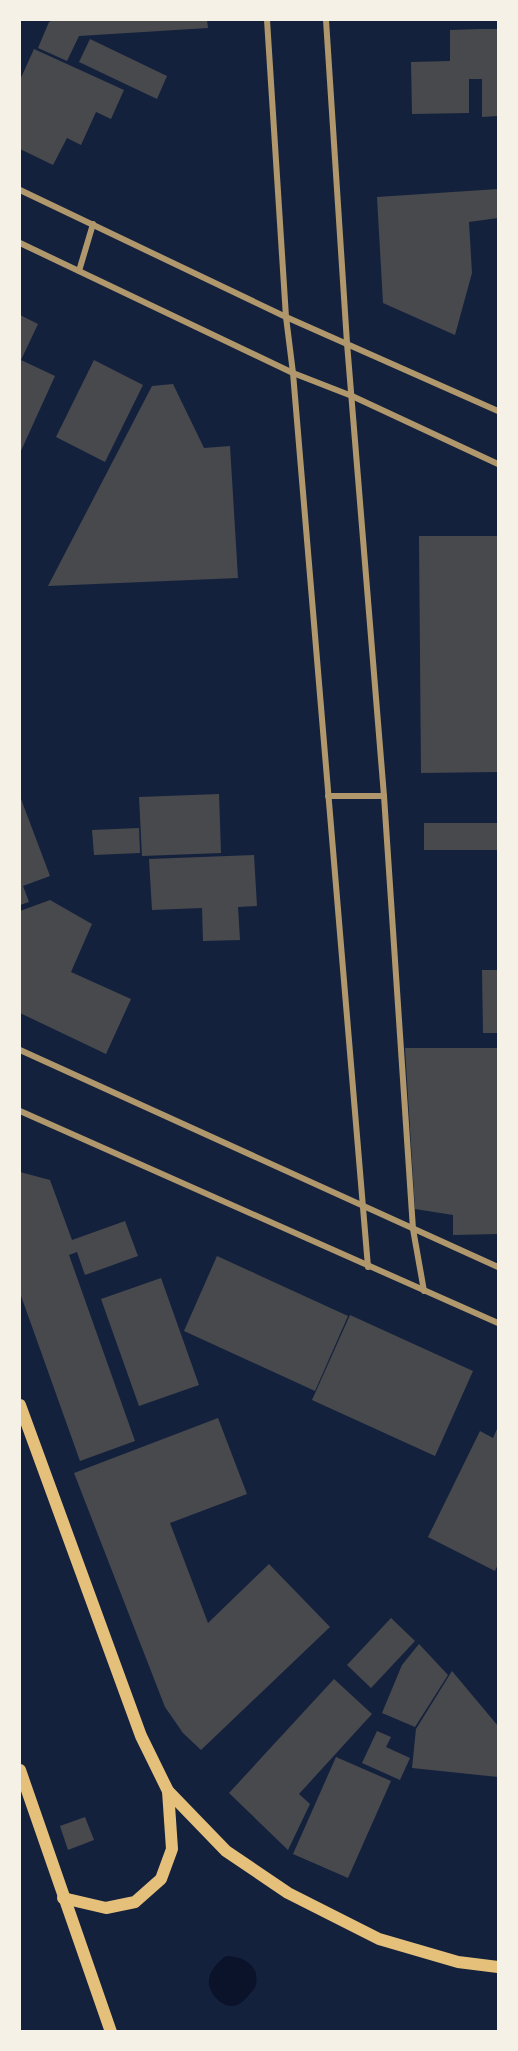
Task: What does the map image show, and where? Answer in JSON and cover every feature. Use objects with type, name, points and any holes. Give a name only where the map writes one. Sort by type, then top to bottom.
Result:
[{"type":"main road","points":[[20,1405],[141,1736],[168,1791],[226,1851],[288,1893],[379,1939],[458,1962],[498,1967]]},
{"type":"main road","points":[[20,1770],[111,2031]]},
{"type":"main road","points":[[63,1898],[106,1908],[135,1902],[161,1879],[172,1849],[168,1791]]},
{"type":"street","points":[[267,20],[286,317],[293,373],[368,1267]]},
{"type":"street","points":[[326,20],[347,343],[384,796],[413,1229],[424,1291]]},
{"type":"street","points":[[20,190],[286,317],[498,411]]},
{"type":"street","points":[[79,271],[93,224]]},
{"type":"street","points":[[20,243],[293,373],[352,396],[498,464]]},
{"type":"street","points":[[328,796],[384,796]]},
{"type":"street","points":[[20,1050],[498,1267]]},
{"type":"street","points":[[20,1111],[498,1323]]},
{"type":"water","points":[[226,1956],[240,1958],[250,1964],[257,1981],[255,1988],[245,2000],[232,2006],[221,2003],[213,1995],[209,1984],[213,1969]]},
{"type":"building","points":[[54,20],[207,20],[208,28],[79,36],[67,61],[38,48],[49,22]]},
{"type":"building","points":[[498,29],[498,116],[482,117],[482,79],[469,79],[469,113],[412,114],[411,62],[450,61],[450,30]]},
{"type":"building","points":[[90,39],[167,76],[157,99],[79,62]]},
{"type":"building","points":[[34,49],[124,90],[111,119],[96,112],[81,145],[67,138],[53,165],[20,149],[20,80]]},
{"type":"building","points":[[498,189],[498,218],[469,222],[472,273],[455,335],[383,303],[377,197]]},
{"type":"building","points":[[20,315],[38,324],[21,360],[55,376],[20,453]]},
{"type":"building","points":[[94,360],[143,385],[105,462],[56,437]]},
{"type":"building","points":[[173,384],[204,448],[230,446],[238,578],[48,586],[152,386]]},
{"type":"building","points":[[419,536],[498,536],[498,772],[421,773]]},
{"type":"building","points":[[219,794],[221,853],[142,856],[139,797]]},
{"type":"building","points":[[20,800],[50,876],[23,886],[29,902],[20,905]]},
{"type":"building","points":[[424,823],[498,823],[498,850],[424,850]]},
{"type":"building","points":[[139,828],[140,853],[94,855],[92,830]]},
{"type":"building","points":[[254,855],[257,906],[238,907],[240,940],[203,941],[202,908],[152,910],[149,859]]},
{"type":"building","points":[[50,900],[92,924],[71,972],[131,999],[106,1054],[20,1013],[20,911]]},
{"type":"building","points":[[482,970],[498,970],[498,1033],[483,1033]]},
{"type":"building","points":[[405,1048],[498,1048],[498,1234],[453,1235],[453,1215],[415,1209]]},
{"type":"building","points":[[20,1172],[50,1180],[72,1240],[125,1221],[138,1256],[85,1275],[77,1252],[69,1255],[135,1441],[80,1461],[20,1293]]},
{"type":"building","points":[[217,1256],[348,1316],[315,1391],[184,1331]]},
{"type":"building","points":[[161,1278],[199,1385],[139,1406],[101,1299]]},
{"type":"building","points":[[350,1315],[473,1371],[435,1456],[312,1400]]},
{"type":"building","points":[[218,1418],[247,1494],[170,1523],[208,1623],[269,1564],[330,1627],[201,1750],[183,1733],[165,1707],[74,1473]]},
{"type":"building","points":[[498,1427],[498,1564],[495,1571],[428,1537],[480,1431],[493,1438]]},
{"type":"building","points":[[391,1618],[415,1641],[371,1688],[347,1665]]},
{"type":"building","points":[[419,1644],[448,1675],[415,1727],[382,1713],[402,1665]]},
{"type":"building","points":[[452,1671],[498,1726],[498,1777],[412,1768],[416,1729]]},
{"type":"building","points":[[334,1679],[372,1714],[299,1794],[310,1804],[288,1850],[229,1793]]},
{"type":"building","points":[[377,1731],[391,1737],[386,1747],[410,1758],[400,1780],[362,1763]]},
{"type":"building","points":[[336,1757],[391,1781],[348,1878],[293,1854]]},
{"type":"building","points":[[85,1817],[94,1840],[68,1850],[60,1826]]}]
